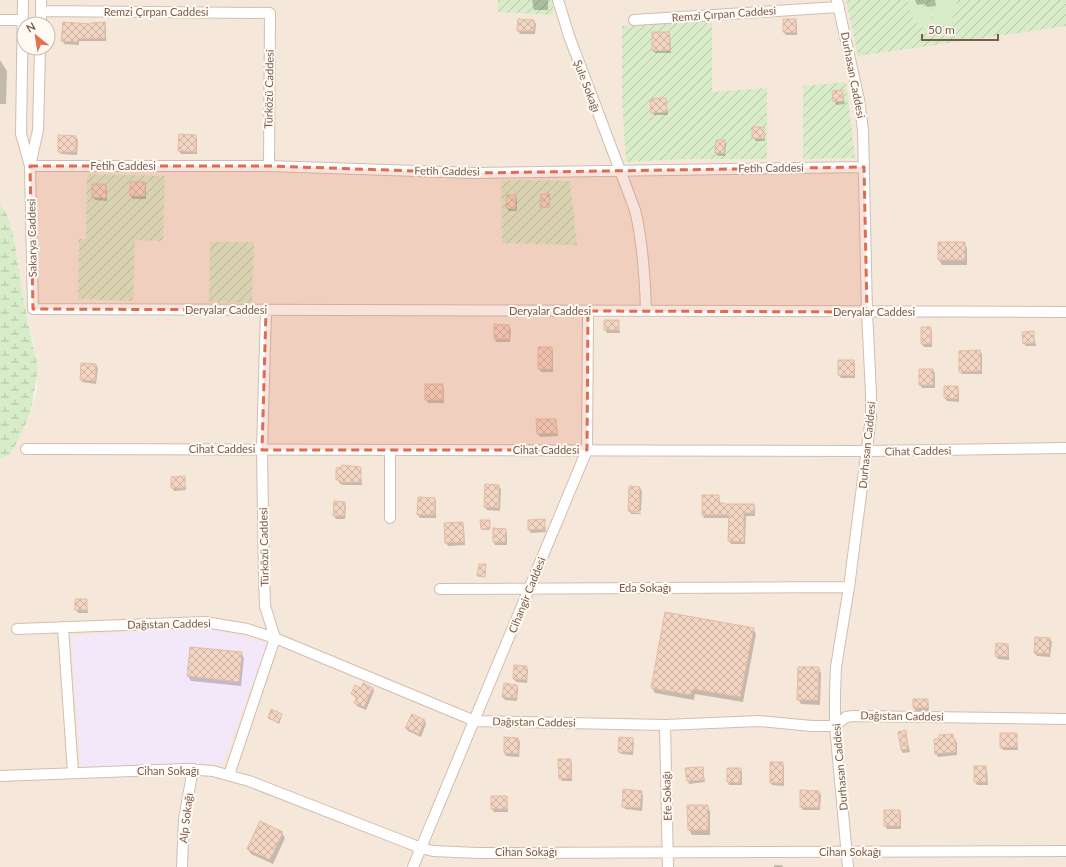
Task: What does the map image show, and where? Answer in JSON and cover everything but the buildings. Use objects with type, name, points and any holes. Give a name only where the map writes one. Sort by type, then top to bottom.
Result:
[{"type":"street","name":"Sakarya Caddesi","points":[[23,0],[23,16]]},
{"type":"street","points":[[41,0],[41,16]]},
{"type":"street","name":"Şule Sokağı","points":[[558,0],[569,36],[635,210],[640,231],[646,311]]},
{"type":"street","name":"Remzi Çırpan Caddesi","points":[[634,20],[838,3]]},
{"type":"street","name":"Durhasan Caddesi","points":[[838,3],[859,100],[863,130],[867,312],[872,394],[868,451],[836,667],[835,726],[848,867]]},
{"type":"street","name":"Remzi Çırpan Caddesi","points":[[41,11],[270,13]]},
{"type":"street","name":"Türközü Caddesi","points":[[269,166],[270,13]]},
{"type":"street","points":[[0,20],[16,20]]},
{"type":"street","name":"Sakarya Caddesi","points":[[22,56],[21,134],[30,166]]},
{"type":"street","name":"Sakarya Caddesi","points":[[33,309],[30,166],[38,130],[40,56]]},
{"type":"street","name":"Fetih Caddesi","points":[[30,166],[269,166],[475,173],[864,167]]},
{"type":"street","name":"Deryalar Caddesi","points":[[33,309],[1066,312]]},
{"type":"street","name":"Türközü Caddesi","points":[[266,310],[262,450],[264,591],[268,621],[275,638]]},
{"type":"street","name":"Cihangir Caddesi","points":[[413,867],[587,450],[588,311]]},
{"type":"street","name":"Cihat Caddesi","points":[[26,449],[868,451],[1066,448]]},
{"type":"street","points":[[390,450],[390,518]]},
{"type":"street","name":"Eda Sokağı","points":[[440,589],[849,587]]},
{"type":"street","name":"Dağıstan Caddesi","points":[[17,629],[205,622],[247,629],[275,638],[475,721],[665,725],[760,721],[812,726],[835,726],[846,717],[854,716],[1066,719]]},
{"type":"street","points":[[63,627],[73,773]]},
{"type":"street","points":[[229,775],[275,638]]},
{"type":"street","name":"Efe Sokağı","points":[[665,725],[668,867]]},
{"type":"street","name":"Cihan Sokağı","points":[[0,776],[193,769],[229,775],[306,802],[421,848],[433,851],[478,853],[668,851],[847,853],[1066,851]]},
{"type":"street","name":"Alp Sokağı","points":[[182,867],[184,819],[193,769]]},
{"type":"highlighted area","points":[[30,166],[269,166],[475,173],[864,167],[867,312],[588,311],[587,450],[262,450],[266,310],[33,309]]},
{"type":"shaded area","points":[[0,0],[1066,0],[1066,867],[0,867],[0,459],[9,455],[18,441],[31,411],[37,387],[34,346],[25,307],[13,234],[8,217],[0,204]]},
{"type":"shaded area","points":[[205,627],[267,643],[223,763],[81,768],[71,636]]},
{"type":"green space","points":[[498,0],[553,0],[553,15],[498,12]]},
{"type":"green space","points":[[846,0],[908,0],[916,23],[930,30],[929,22],[932,20],[930,6],[921,7],[920,1],[913,2],[913,0],[935,0],[935,5],[931,5],[934,21],[931,23],[932,29],[948,24],[955,12],[957,0],[1066,0],[1066,26],[858,56]]},
{"type":"green space","points":[[908,0],[920,1],[930,6],[932,20],[929,22],[930,30],[916,23]]},
{"type":"green space","points":[[935,0],[957,0],[955,13],[951,21],[944,26],[931,29],[931,23],[934,20],[931,5],[935,4]]},
{"type":"green space","points":[[712,20],[712,92],[767,88],[767,159],[682,159],[626,162],[622,98],[622,26]]},
{"type":"green space","points":[[846,82],[855,158],[803,159],[803,86]]},
{"type":"green space","points":[[87,174],[165,176],[163,241],[135,240],[133,301],[78,299],[79,239],[86,239]]},
{"type":"green space","points":[[501,180],[570,181],[577,245],[502,243]]},
{"type":"green space","points":[[0,204],[8,217],[13,234],[25,307],[38,369],[31,411],[18,441],[9,455],[0,459]]},
{"type":"green space","points":[[210,242],[254,242],[252,303],[209,302]]}]
